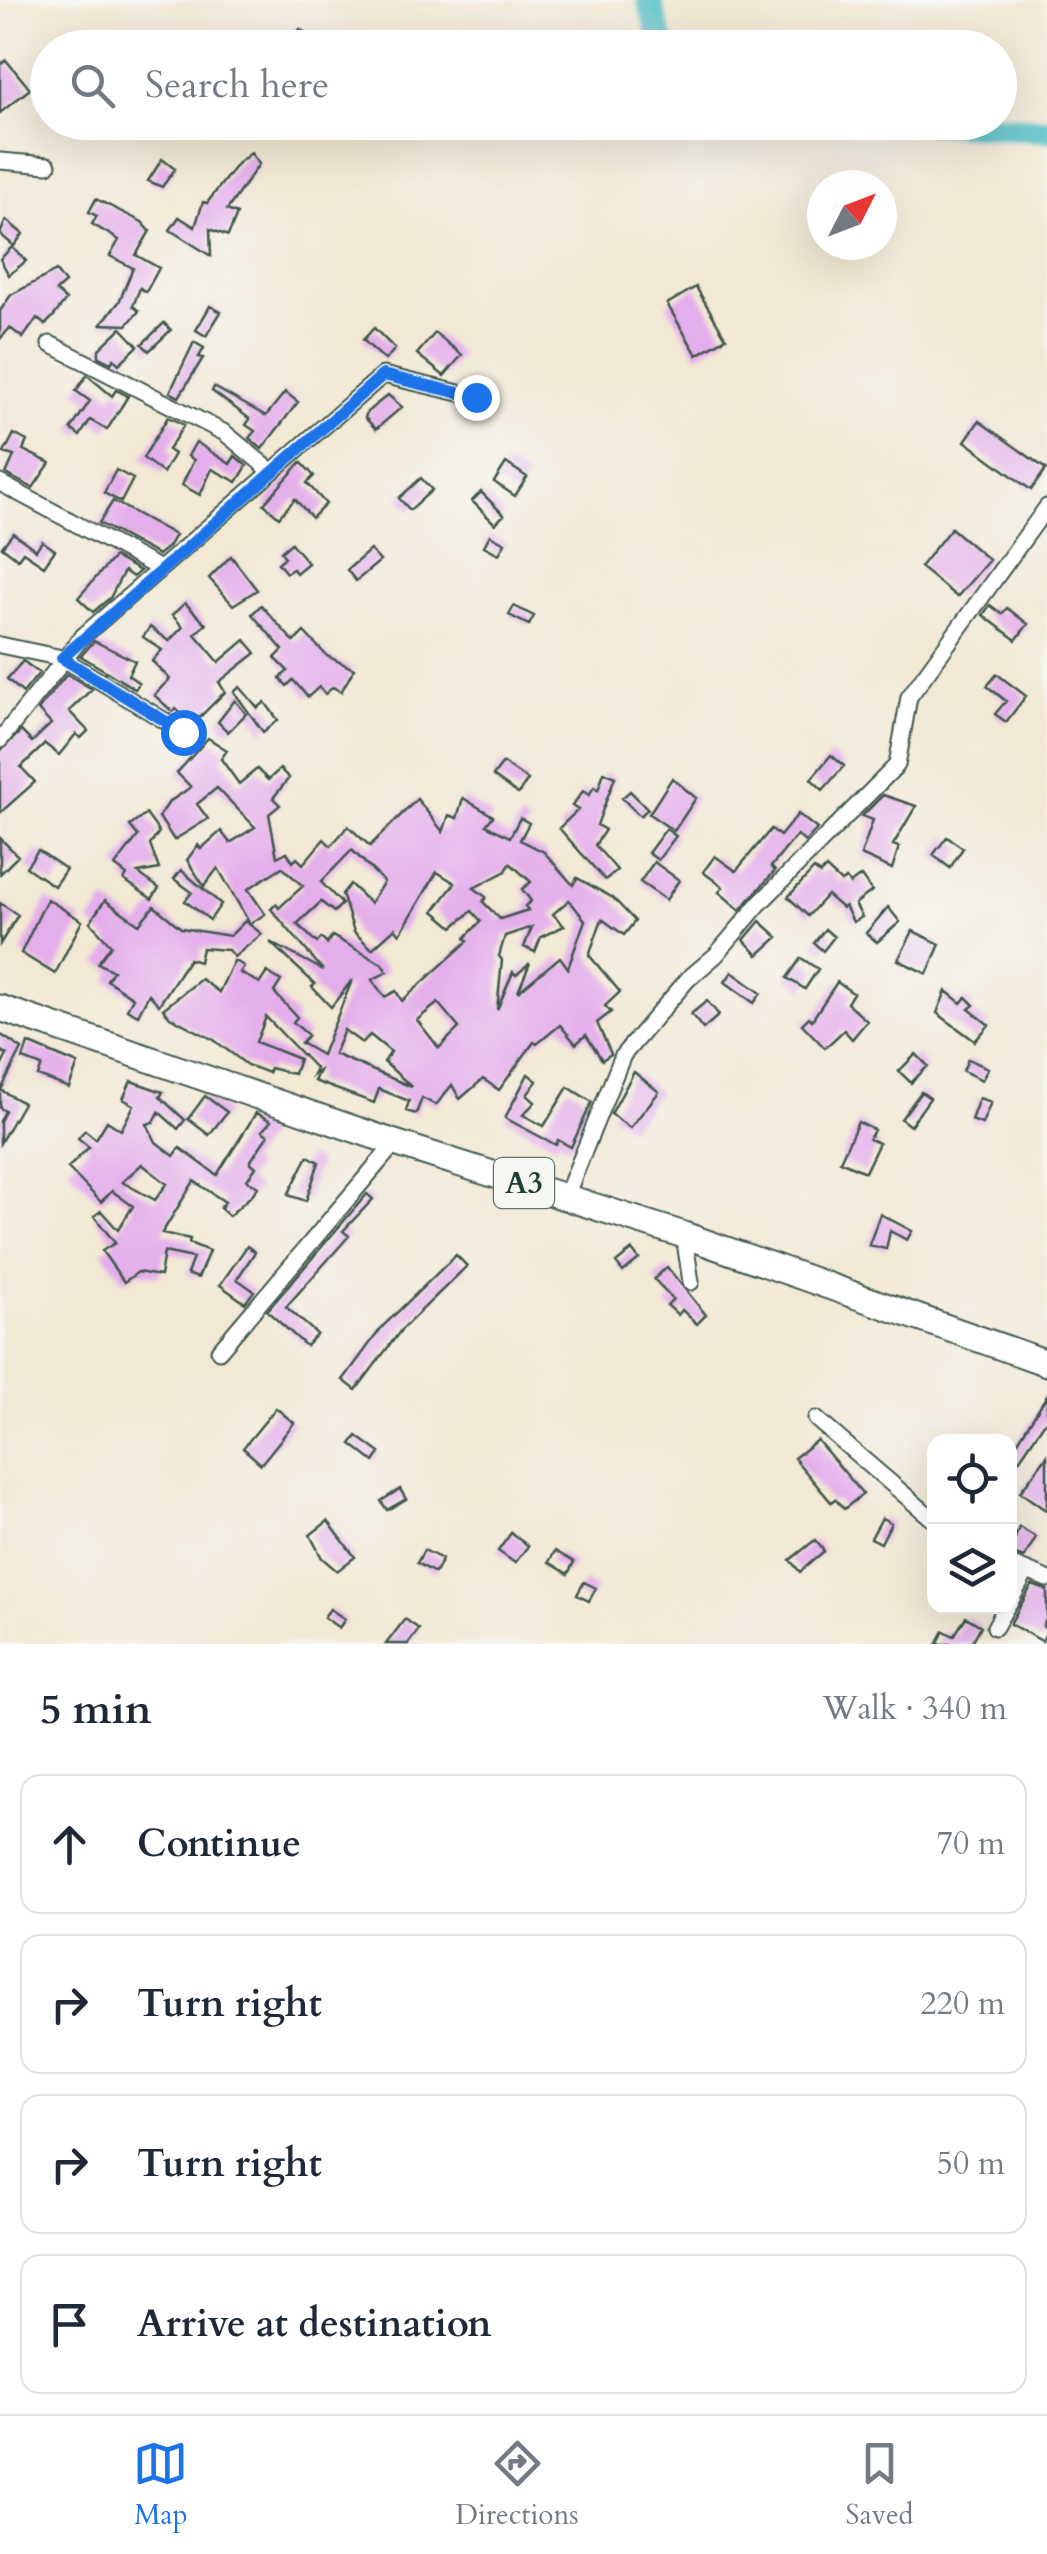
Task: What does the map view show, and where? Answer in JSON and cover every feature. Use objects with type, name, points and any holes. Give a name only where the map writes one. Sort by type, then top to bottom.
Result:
[{"type":"highway","name":"A3","points":[[0,1008],[395,1143],[684,1235],[1047,1363]]},
{"type":"street","points":[[0,161],[48,164]]},
{"type":"street","points":[[50,344],[225,433],[271,471]]},
{"type":"street","points":[[0,740],[62,658],[383,375],[476,397]]},
{"type":"street","points":[[0,483],[160,569]]},
{"type":"street","points":[[566,1196],[623,1054],[759,904],[897,765],[909,696],[1047,507]]},
{"type":"street","points":[[0,646],[62,658],[183,732]]},
{"type":"street","points":[[219,1351],[395,1143]]},
{"type":"street","points":[[684,1235],[691,1282]]},
{"type":"street","points":[[816,1420],[927,1514]]},
{"type":"street","points":[[1017,1568],[1047,1579]]},
{"type":"street","points":[[1017,1588],[1026,1572]]},
{"type":"street","points":[[995,1627],[1002,1614]]},
{"type":"building","points":[[6,60],[30,89],[0,113],[0,65]]},
{"type":"building","points":[[251,153],[259,164],[227,210],[237,214],[228,236],[210,229],[211,256],[170,230],[179,217],[195,227],[203,202],[207,203],[237,164]]},
{"type":"building","points":[[162,159],[175,169],[162,187],[148,181]]},
{"type":"building","points":[[96,199],[142,222],[150,231],[136,255],[159,268],[146,292],[140,288],[133,306],[139,311],[127,325],[101,324],[119,302],[133,268],[110,256],[119,240],[92,224],[97,216],[89,212]]},
{"type":"building","points":[[6,220],[23,234],[14,246],[0,234]]},
{"type":"building","points":[[12,247],[26,261],[9,275],[0,259]]},
{"type":"building","points":[[56,271],[65,283],[56,291],[66,300],[53,317],[45,325],[37,318],[23,338],[10,328],[0,339],[0,311],[11,295]]},
{"type":"building","points":[[696,287],[726,338],[697,355],[667,304]]},
{"type":"building","points":[[210,306],[221,312],[206,336],[196,330]]},
{"type":"building","points":[[164,323],[171,330],[149,351],[142,344]]},
{"type":"building","points":[[121,328],[138,346],[119,364],[114,359],[111,363],[99,357],[99,349]]},
{"type":"building","points":[[374,328],[395,349],[385,360],[363,340]]},
{"type":"building","points":[[435,333],[462,355],[444,376],[417,354]]},
{"type":"building","points":[[194,342],[204,348],[199,357],[203,358],[179,397],[170,392]]},
{"type":"building","points":[[87,375],[112,396],[116,390],[128,396],[107,430],[90,420],[80,436],[71,429],[90,401],[76,391]]},
{"type":"building","points":[[214,387],[266,416],[285,392],[298,402],[262,449],[249,438],[255,431],[246,425],[250,419],[212,391]]},
{"type":"building","points":[[388,395],[402,407],[376,429],[365,418],[367,412]]},
{"type":"building","points":[[168,417],[184,425],[168,450],[174,454],[163,473],[143,458]]},
{"type":"building","points":[[979,421],[1046,469],[1031,490],[965,441]]},
{"type":"building","points":[[14,434],[27,441],[23,450],[50,463],[33,488],[6,474],[14,456],[4,453]]},
{"type":"building","points":[[196,442],[230,464],[235,456],[247,466],[237,482],[212,469],[200,495],[182,485],[194,460],[188,456]]},
{"type":"building","points":[[301,462],[314,476],[307,483],[326,504],[312,518],[295,499],[279,517],[264,504]]},
{"type":"building","points":[[506,463],[527,477],[515,496],[494,482]]},
{"type":"building","points":[[116,470],[133,479],[121,502],[104,493]]},
{"type":"building","points":[[421,478],[432,490],[410,510],[399,498]]},
{"type":"building","points":[[481,492],[504,515],[495,524],[472,501]]},
{"type":"building","points":[[113,501],[175,535],[168,547],[158,555],[99,523]]},
{"type":"building","points":[[951,528],[989,560],[957,597],[920,567]]},
{"type":"building","points":[[13,533],[36,550],[42,541],[55,550],[44,566],[23,552],[18,559],[2,547]]},
{"type":"building","points":[[490,535],[505,543],[499,554],[484,546]]},
{"type":"building","points":[[291,543],[308,563],[296,573],[293,569],[286,573],[278,563],[285,557],[281,552]]},
{"type":"building","points":[[370,550],[380,561],[356,581],[347,570]]},
{"type":"building","points":[[231,556],[257,590],[233,605],[209,578]]},
{"type":"building","points":[[114,557],[140,571],[133,577],[124,571],[110,598],[93,612],[78,598]]},
{"type":"building","points":[[185,603],[206,624],[195,634],[219,662],[245,640],[256,653],[219,682],[225,692],[198,719],[188,713],[184,717],[176,709],[173,712],[154,695],[170,679],[152,661],[162,650],[143,637],[150,627],[169,641],[183,627],[172,615]]},
{"type":"building","points":[[261,605],[294,642],[304,632],[327,656],[354,669],[341,692],[333,687],[325,694],[319,687],[308,697],[293,680],[287,686],[280,678],[288,671],[275,658],[283,650],[252,614]]},
{"type":"building","points":[[990,605],[1002,614],[1007,608],[1028,624],[1016,640],[983,615]]},
{"type":"building","points":[[514,606],[534,616],[529,625],[509,615]]},
{"type":"building","points":[[94,641],[135,661],[128,675],[139,683],[135,689],[81,656]]},
{"type":"building","points":[[23,661],[39,673],[23,693],[7,679]]},
{"type":"building","points":[[67,674],[92,689],[69,711],[88,731],[81,738],[76,734],[59,755],[45,744],[21,767],[35,782],[0,813],[0,751],[21,731],[32,742],[51,724],[38,710]]},
{"type":"building","points":[[997,674],[1026,696],[1006,722],[995,714],[1006,701],[987,686]]},
{"type":"building","points":[[240,687],[258,708],[265,702],[278,720],[263,732],[234,692]]},
{"type":"building","points":[[235,700],[246,714],[228,732],[218,722]]},
{"type":"building","points":[[208,738],[227,750],[221,759],[239,784],[257,769],[268,780],[280,769],[289,778],[273,798],[280,805],[269,814],[277,857],[287,852],[293,862],[297,858],[303,864],[324,839],[331,846],[348,826],[370,846],[417,799],[443,832],[449,815],[457,818],[463,798],[493,816],[486,825],[510,837],[520,818],[529,823],[520,840],[544,852],[573,885],[577,878],[613,898],[635,921],[624,935],[602,919],[589,955],[620,992],[605,1006],[611,1012],[597,1023],[611,1054],[602,1060],[586,1035],[576,1044],[560,1025],[537,1044],[534,1042],[499,1090],[483,1079],[460,1099],[452,1085],[436,1105],[422,1098],[416,1114],[406,1111],[409,1101],[379,1089],[374,1103],[314,1081],[319,1071],[313,1075],[316,1069],[266,1017],[256,1042],[299,1059],[294,1074],[270,1068],[268,1073],[247,1065],[214,1040],[170,1017],[163,1009],[201,979],[219,992],[234,961],[244,966],[240,973],[260,983],[267,972],[281,981],[274,992],[297,1017],[293,1022],[308,1035],[301,1043],[322,1055],[352,980],[331,1007],[312,987],[315,984],[270,942],[323,970],[271,909],[276,904],[279,908],[303,886],[282,867],[248,889],[265,914],[250,924],[218,868],[204,886],[187,860],[198,845],[201,849],[221,831],[230,843],[255,827],[217,788],[197,804],[208,819],[174,840],[159,817],[169,802],[191,787],[177,773]],"holes":[[[352,850],[384,882],[370,903],[350,884],[342,894],[354,932],[372,949],[395,928],[400,934],[437,872],[455,883],[434,911],[453,927],[472,911],[481,921],[465,938],[468,941],[402,1001],[396,991],[385,997],[372,980],[387,972],[382,964],[332,936],[327,944],[321,938],[317,943],[297,924],[321,902],[334,912],[342,904],[321,882]],[[510,863],[531,882],[522,889],[531,901],[525,906],[528,910],[500,919],[483,902],[486,897],[474,888],[506,871]],[[569,900],[585,920],[568,968],[560,957],[518,992],[530,963],[516,975],[513,972],[497,1010],[502,960],[499,956],[505,936],[532,927],[524,947],[535,952],[541,937],[564,926],[553,914]],[[438,1003],[459,1028],[439,1048],[417,1020]],[[344,1030],[362,1043],[370,1035],[391,1052],[384,1062],[412,1087],[334,1054]]]},
{"type":"building","points":[[831,755],[844,766],[823,790],[811,779]]},
{"type":"building","points":[[503,763],[528,780],[518,794],[493,776]]},
{"type":"building","points":[[604,772],[615,777],[597,825],[605,830],[595,845],[617,870],[605,880],[559,828],[578,810],[572,806],[583,791],[589,795],[594,787],[598,790]]},
{"type":"building","points":[[672,778],[696,798],[674,831],[649,814]]},
{"type":"building","points":[[630,791],[648,809],[640,816],[622,798]]},
{"type":"building","points":[[883,795],[916,806],[893,845],[899,847],[892,869],[861,855],[873,820],[862,816]]},
{"type":"building","points":[[146,814],[159,832],[150,845],[159,869],[138,873],[159,888],[152,899],[124,880],[127,875],[115,866],[138,836],[130,826]]},
{"type":"building","points":[[798,814],[817,829],[805,842],[797,835],[771,867],[775,871],[740,910],[719,892],[723,887],[703,872],[715,856],[736,871],[771,829],[780,836]]},
{"type":"building","points":[[666,829],[676,836],[658,860],[648,853]]},
{"type":"building","points":[[947,837],[963,848],[950,868],[933,855]]},
{"type":"building","points":[[0,838],[18,856],[0,874]]},
{"type":"building","points":[[38,850],[66,869],[54,886],[26,867]]},
{"type":"building","points":[[654,862],[679,880],[666,900],[640,882]]},
{"type":"building","points":[[826,868],[841,882],[846,879],[850,884],[861,876],[872,891],[855,904],[862,917],[853,922],[845,906],[842,908],[827,895],[808,916],[788,897],[814,869],[820,874]]},
{"type":"building","points":[[181,870],[221,904],[210,920],[185,901],[192,892],[174,879]]},
{"type":"building","points":[[47,899],[82,921],[55,974],[21,953]]},
{"type":"building","points":[[105,900],[139,924],[154,906],[181,928],[230,936],[245,921],[262,934],[234,957],[228,950],[202,948],[199,962],[189,959],[159,1005],[149,994],[138,1015],[127,1009],[133,998],[107,980],[113,971],[98,963],[111,945],[90,922]]},
{"type":"building","points":[[0,903],[18,915],[0,944]]},
{"type":"building","points":[[888,907],[900,922],[877,942],[866,933]]},
{"type":"building","points":[[760,921],[778,937],[758,955],[744,940]]},
{"type":"building","points":[[825,929],[834,937],[823,951],[814,943]]},
{"type":"building","points":[[913,931],[940,944],[927,974],[898,960]]},
{"type":"building","points":[[801,958],[818,969],[805,989],[787,978]]},
{"type":"building","points":[[732,972],[761,993],[754,1003],[725,982]]},
{"type":"building","points":[[837,982],[853,993],[847,1003],[867,1021],[852,1039],[844,1030],[825,1048],[802,1024],[809,1017],[812,1020]]},
{"type":"building","points":[[946,991],[961,1003],[966,997],[974,1005],[969,1009],[989,1025],[975,1041],[937,1013]]},
{"type":"building","points":[[707,1001],[719,1015],[703,1029],[691,1014]]},
{"type":"building","points":[[0,1034],[22,1049],[1,1090],[23,1103],[0,1143],[0,1121],[5,1111],[0,1108],[0,1069],[7,1055],[0,1050]]},
{"type":"building","points":[[28,1043],[78,1064],[69,1088],[38,1076],[42,1066],[23,1059]]},
{"type":"building","points":[[916,1054],[928,1066],[911,1083],[899,1071]]},
{"type":"building","points":[[968,1059],[988,1068],[982,1080],[963,1071]]},
{"type":"building","points":[[634,1072],[659,1092],[630,1128],[611,1114]]},
{"type":"building","points":[[528,1074],[537,1081],[527,1095],[535,1102],[523,1115],[544,1126],[568,1087],[592,1102],[571,1147],[558,1140],[556,1145],[505,1118]]},
{"type":"building","points":[[131,1081],[163,1092],[160,1097],[185,1120],[178,1129],[159,1112],[154,1122],[147,1124],[156,1142],[174,1156],[180,1148],[217,1175],[256,1113],[271,1121],[262,1131],[268,1135],[250,1162],[256,1167],[247,1180],[258,1187],[251,1196],[229,1216],[220,1208],[225,1202],[194,1181],[162,1233],[190,1239],[189,1243],[209,1251],[198,1278],[187,1274],[193,1258],[164,1252],[160,1276],[138,1272],[124,1282],[102,1251],[115,1243],[94,1216],[101,1211],[118,1230],[133,1206],[112,1191],[101,1202],[68,1168],[89,1147],[78,1138],[85,1130],[96,1139],[107,1121],[121,1130],[134,1105],[123,1099]],"holes":[[[142,1164],[167,1184],[155,1200],[122,1182]]]},
{"type":"building","points":[[921,1092],[930,1098],[910,1126],[901,1119]]},
{"type":"building","points":[[205,1096],[227,1112],[209,1135],[188,1119]]},
{"type":"building","points":[[979,1098],[991,1102],[982,1124],[971,1120]]},
{"type":"building","points":[[858,1122],[874,1130],[869,1139],[879,1143],[865,1172],[840,1161]]},
{"type":"building","points":[[308,1156],[319,1162],[306,1201],[288,1195]]},
{"type":"building","points":[[367,1194],[373,1199],[343,1231],[349,1236],[286,1307],[317,1334],[306,1346],[267,1311]]},
{"type":"building","points":[[880,1214],[912,1231],[907,1240],[890,1231],[886,1249],[869,1245]]},
{"type":"building","points":[[247,1246],[255,1252],[237,1279],[254,1291],[245,1303],[220,1285]]},
{"type":"building","points":[[632,1250],[639,1259],[623,1272],[616,1263]]},
{"type":"building","points":[[456,1255],[467,1266],[401,1330],[356,1390],[343,1380],[382,1327]]},
{"type":"building","points":[[667,1267],[706,1315],[697,1324],[682,1310],[678,1315],[667,1305],[673,1299],[654,1279]]},
{"type":"building","points":[[1047,1395],[1047,1419],[1019,1460],[1017,1443]]},
{"type":"building","points":[[276,1408],[294,1423],[261,1464],[243,1448]]},
{"type":"building","points":[[357,1436],[380,1453],[374,1462],[351,1444]]},
{"type":"building","points":[[817,1440],[863,1494],[844,1509],[835,1499],[831,1502],[794,1458]]},
{"type":"building","points":[[1047,1456],[1047,1511],[1020,1492]]},
{"type":"building","points":[[400,1489],[406,1499],[387,1510],[381,1501]]},
{"type":"building","points":[[882,1518],[891,1523],[881,1543],[871,1538]]},
{"type":"building","points":[[328,1521],[355,1557],[337,1571],[322,1558],[310,1535]]},
{"type":"building","points":[[1019,1527],[1036,1537],[1024,1558],[1017,1556]]},
{"type":"building","points":[[511,1533],[528,1546],[515,1563],[498,1551]]},
{"type":"building","points":[[815,1540],[824,1551],[800,1572],[790,1560]]},
{"type":"building","points":[[424,1550],[442,1559],[435,1573],[417,1563]]},
{"type":"building","points":[[555,1551],[574,1562],[568,1574],[549,1562]]},
{"type":"building","points":[[584,1582],[596,1588],[589,1601],[577,1595]]},
{"type":"building","points":[[1032,1585],[1047,1590],[1047,1618],[1043,1626],[1047,1631],[1042,1641],[1010,1624]]},
{"type":"building","points":[[330,1609],[345,1619],[339,1628],[324,1617]]},
{"type":"building","points":[[966,1617],[981,1626],[971,1644],[937,1644],[944,1631],[954,1636]]},
{"type":"building","points":[[405,1619],[419,1629],[408,1644],[386,1644]]},
{"type":"waterway","points":[[649,0],[658,30]]},
{"type":"waterway","points":[[1017,128],[1047,130]]},
{"type":"route","points":[[183,732],[62,658],[383,375],[476,397]]}]
